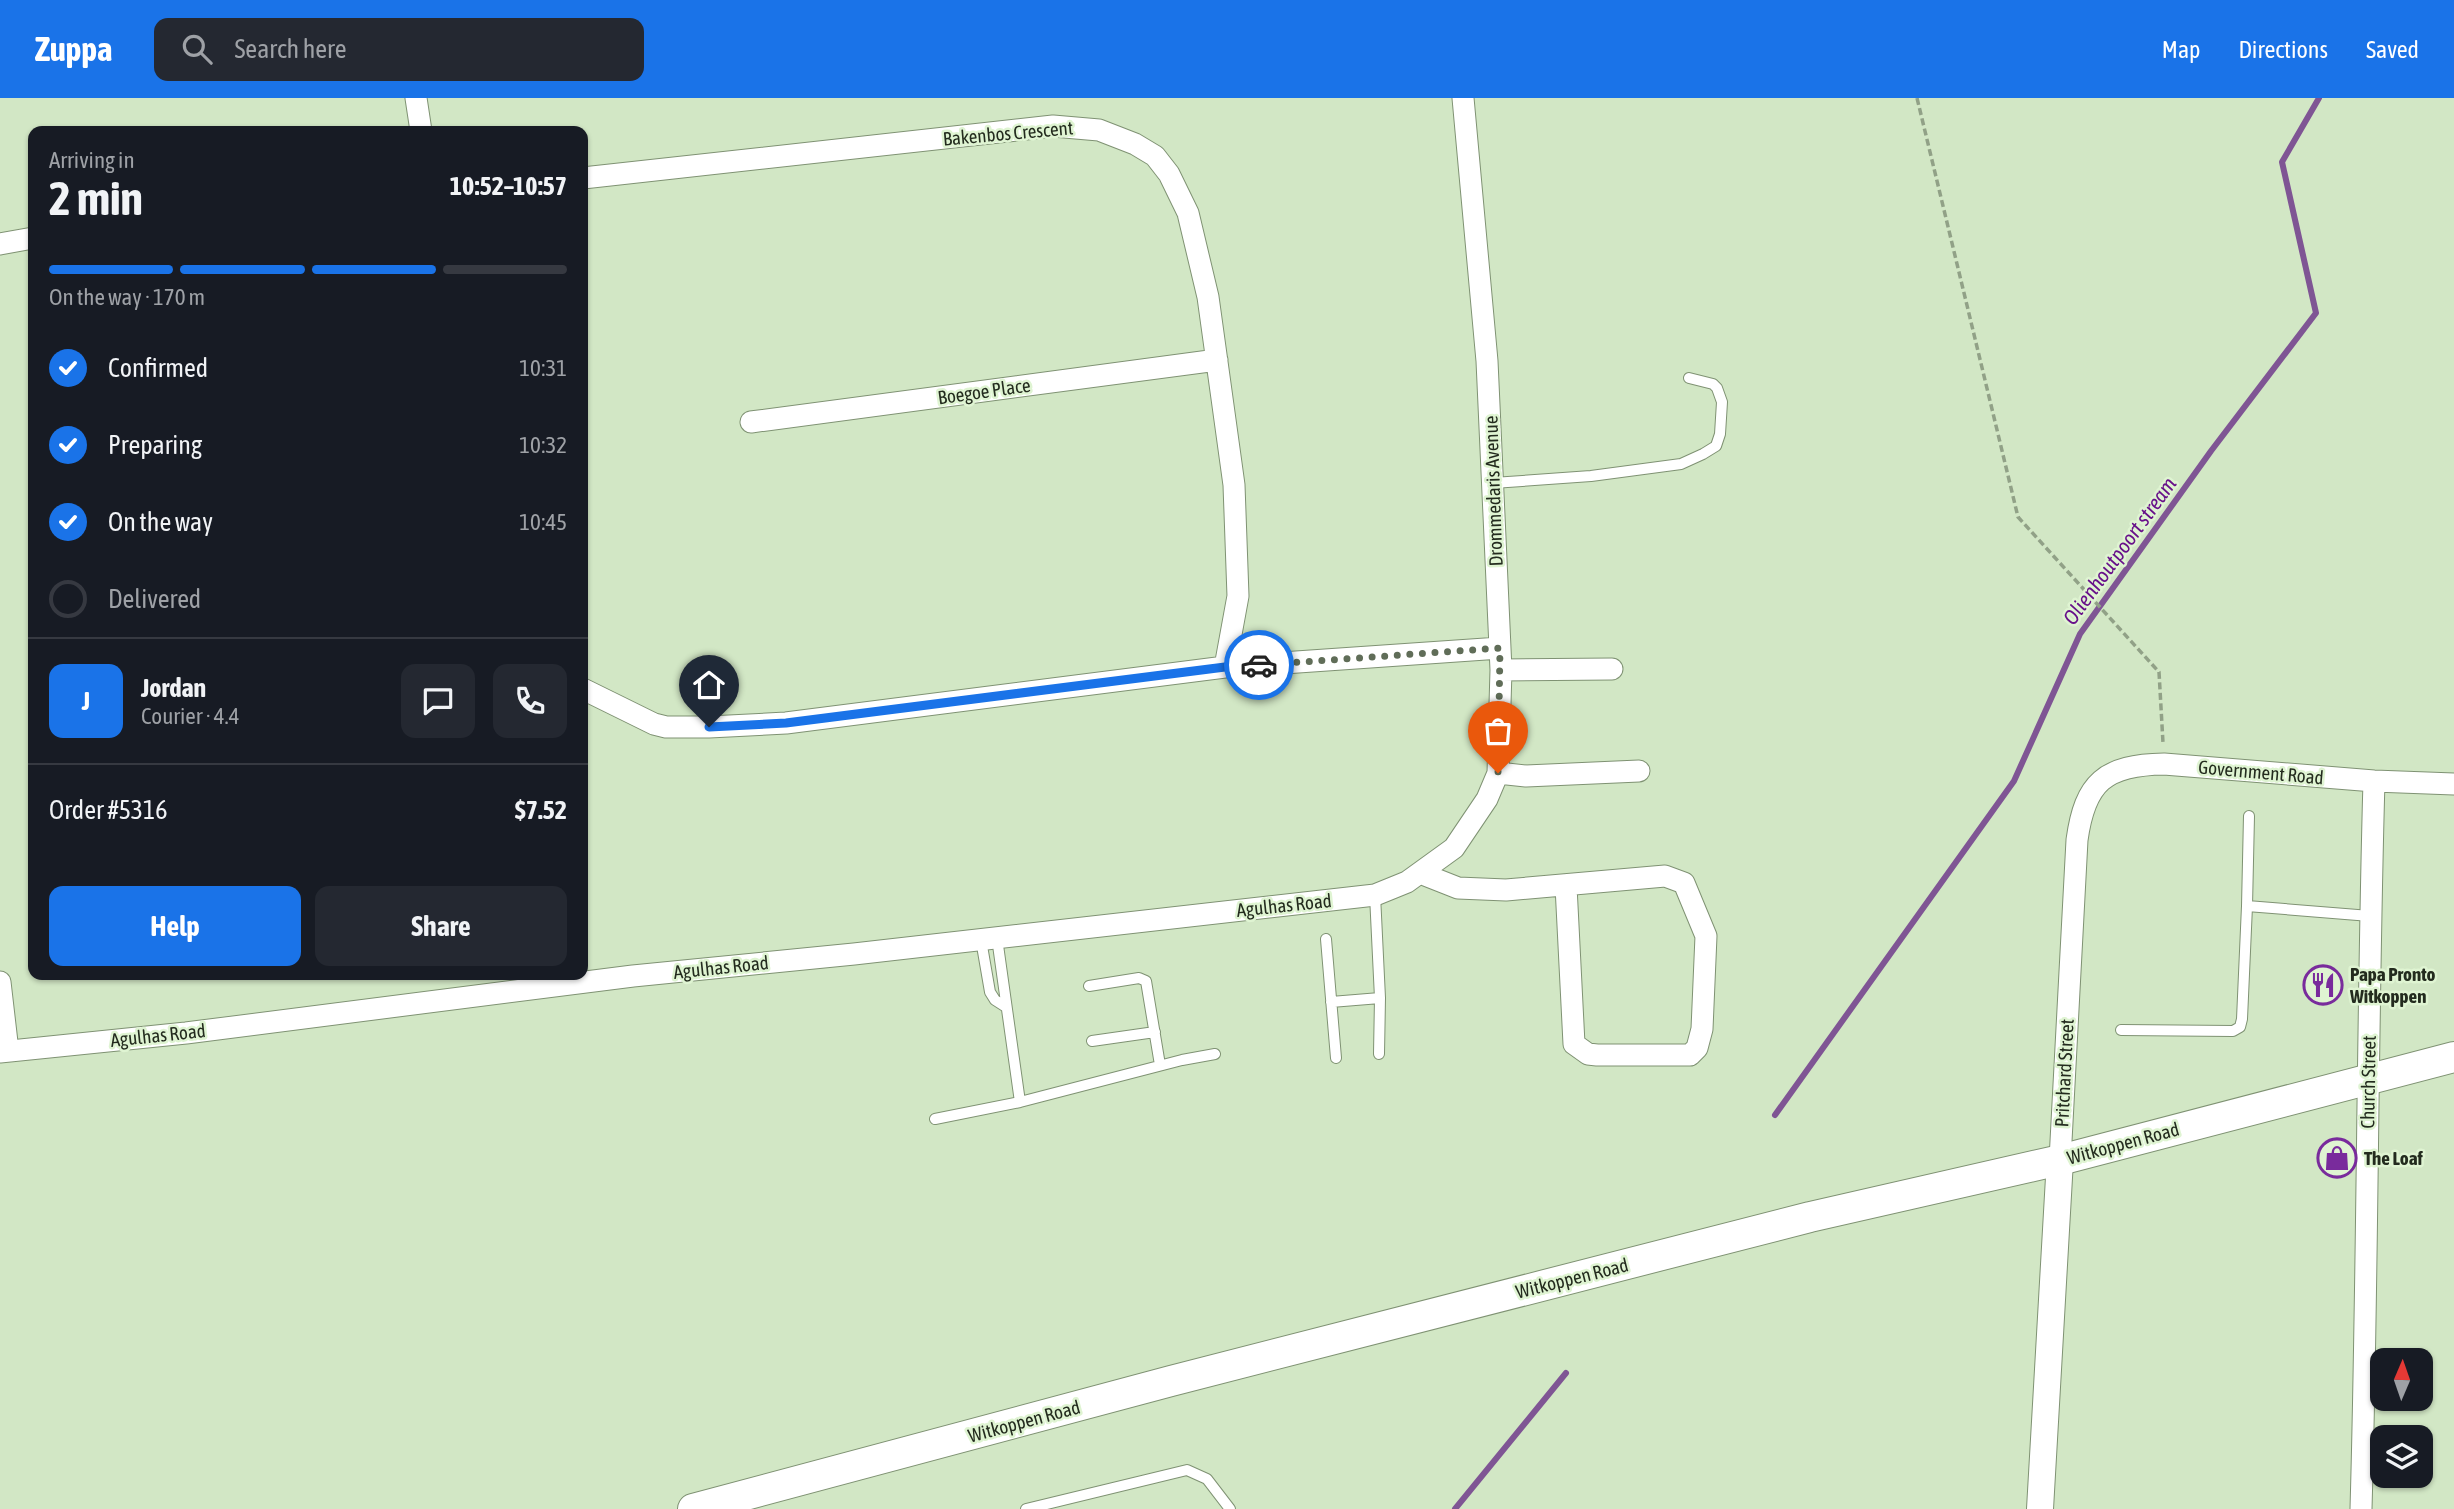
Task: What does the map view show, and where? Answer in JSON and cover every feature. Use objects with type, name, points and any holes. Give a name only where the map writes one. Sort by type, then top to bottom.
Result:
[{"type":"main road","name":"Witkoppen Road","points":[[693,1509],[727,1505],[1198,1374],[1797,1220],[1936,1186],[2060,1160],[2454,1057]]},
{"type":"street","points":[[416,98],[420,126]]},
{"type":"street","name":"Drommedaris Avenue","points":[[1427,869],[1454,848],[1487,799],[1498,773],[1501,670],[1493,483],[1485,336],[1462,98]]},
{"type":"street","name":"Bakenbos Crescent","points":[[588,177],[1053,126],[1099,130],[1135,144],[1155,156],[1169,174],[1188,213],[1204,278],[1217,360],[1234,485],[1237,532],[1238,596],[1225,667]]},
{"type":"street","points":[[0,243],[28,239]]},
{"type":"street","name":"Boegoe Place","points":[[751,422],[1217,360]]},
{"type":"street","points":[[588,691],[654,724],[666,727],[709,727],[786,723],[1225,667],[1500,648]]},
{"type":"street","points":[[1501,670],[1612,669]]},
{"type":"street","name":"Government Road","points":[[2084,805],[2090,793],[2106,777],[2136,765],[2164,764],[2374,781],[2454,784]]},
{"type":"street","points":[[1498,773],[1527,776],[1639,771]]},
{"type":"street","name":"Church Street","points":[[2361,1509],[2367,1295],[2367,1081],[2374,781]]},
{"type":"street","name":"Pritchard Street","points":[[2040,1509],[2077,840],[2084,805]]},
{"type":"street","points":[[1427,869],[1458,888],[1506,890],[1665,876],[1684,883],[1706,936],[1702,1029],[1697,1048],[1690,1055],[1597,1055],[1588,1054],[1574,1044],[1566,886]]},
{"type":"street","name":"Agulhas Road","points":[[4,1052],[186,1033],[633,976],[1374,895],[1406,882],[1427,869]]},
{"type":"street","points":[[0,982],[4,1052]]},
{"type":"lane","points":[[1493,483],[1591,477],[1681,464],[1703,454],[1716,446],[1720,434],[1722,402],[1713,384],[1689,378]]},
{"type":"lane","points":[[2121,1030],[2233,1031],[2240,1027],[2249,816]]},
{"type":"lane","points":[[1374,895],[1380,998],[1379,1054]]},
{"type":"lane","points":[[2246,906],[2370,916]]},
{"type":"lane","points":[[989,939],[990,992],[995,1000],[1006,1007],[1020,1102]]},
{"type":"lane","points":[[1326,939],[1336,1058]]},
{"type":"lane","points":[[1089,986],[1143,978],[1149,987],[1160,1065]]},
{"type":"lane","points":[[1331,1002],[1380,998]]},
{"type":"lane","points":[[1092,1041],[1155,1031]]},
{"type":"lane","points":[[935,1119],[1020,1102],[1160,1065],[1215,1054]]},
{"type":"lane","points":[[1026,1509],[1187,1470],[1207,1479],[1230,1509]]},
{"type":"path","points":[[1917,98],[2018,517],[2159,672],[2164,764]]},
{"type":"waterway","name":"Olienhoutpoort stream","points":[[1775,1115],[2014,781],[2080,634],[2211,451],[2316,313],[2282,162],[2319,98]]},
{"type":"waterway","name":"Olienhoutpoort stream","points":[[1455,1509],[1566,1373]]},
{"type":"way so far","points":[[1259,665],[1500,648],[1498,773]]},
{"type":"place","name":"Papa Pronto Witkoppen","points":[[2323,985]]},
{"type":"place","name":"The Loaf","points":[[2337,1158]]},
{"type":"route","points":[[709,727],[786,723],[1225,667],[1259,665]]}]
